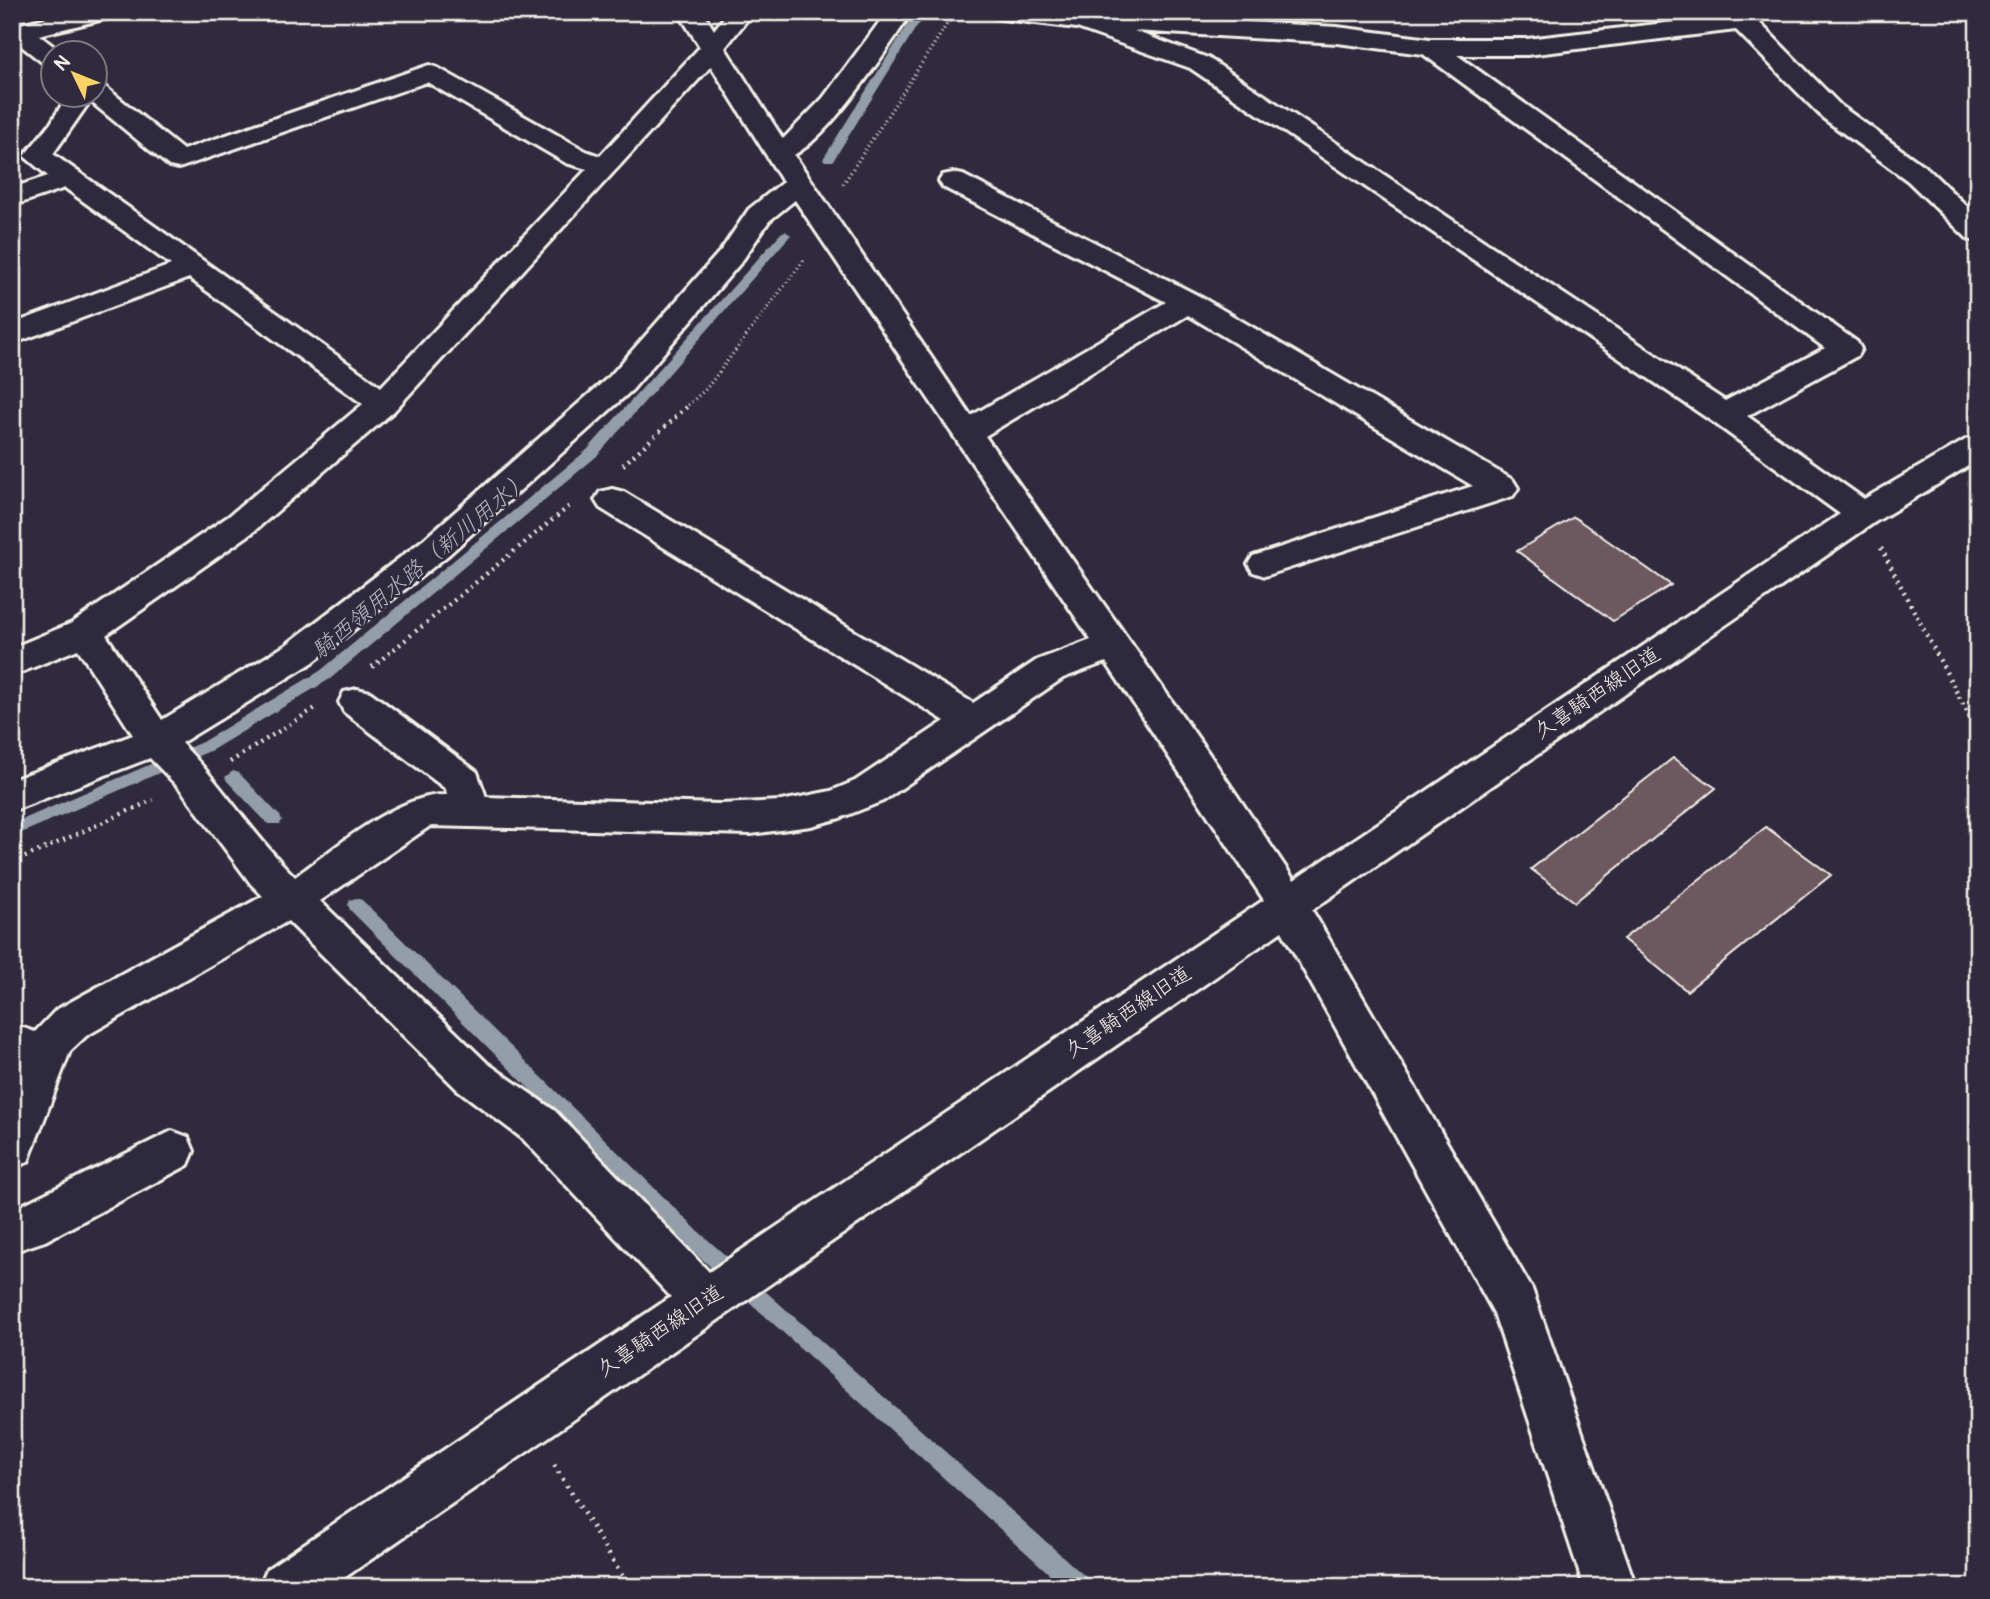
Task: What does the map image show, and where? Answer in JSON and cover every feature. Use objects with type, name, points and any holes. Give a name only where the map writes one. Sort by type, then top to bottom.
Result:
[{"type":"street","points":[[25,27],[103,12]]},
{"type":"street","points":[[690,12],[788,169],[1287,903],[1515,1304],[1610,1587]]},
{"type":"street","points":[[12,663],[85,632],[242,524],[383,404],[695,70],[741,12]]},
{"type":"street","points":[[12,796],[156,741],[299,654],[435,548],[621,383],[732,255],[788,169],[798,142],[832,104],[900,12]]},
{"type":"street","points":[[1002,12],[1029,18],[1337,35],[1430,47],[1527,47],[1739,17],[1832,112],[1918,175],[1978,233]]},
{"type":"street","points":[[1081,21],[1199,63],[1724,415],[1863,513]]},
{"type":"street","points":[[25,27],[38,42]]},
{"type":"street","points":[[1430,47],[1846,349],[1724,415]]},
{"type":"street","points":[[108,103],[179,160],[429,73],[576,157],[604,166]]},
{"type":"street","points":[[73,108],[62,127],[38,156],[383,404]]},
{"type":"street","points":[[12,198],[68,178]]},
{"type":"street","points":[[953,181],[1188,302],[1502,488],[1265,564]]},
{"type":"street","points":[[12,335],[192,267]]},
{"type":"street","points":[[965,433],[1188,302]]},
{"type":"street","name":"久喜騎西線旧道","points":[[285,1587],[1863,513],[1978,446]]},
{"type":"street","points":[[602,490],[974,720]]},
{"type":"street","points":[[85,632],[156,741],[195,781],[265,873],[472,1076],[539,1125],[705,1300]]},
{"type":"street","points":[[12,1148],[30,1048],[52,1040],[71,1023],[293,899],[405,821],[425,812],[470,811],[743,820],[778,818],[819,810],[843,804],[869,791],[1050,669],[1114,646]]},
{"type":"street","points":[[360,687],[463,782],[470,811]]},
{"type":"street","points":[[12,1231],[29,1226],[173,1151]]},
{"type":"path","points":[[838,188],[850,177],[955,12]]},
{"type":"path","points":[[360,687],[602,490],[706,389],[806,257]]},
{"type":"path","points":[[1863,513],[1978,733]]},
{"type":"path","points":[[224,765],[320,705]]},
{"type":"path","points":[[12,863],[165,794]]},
{"type":"path","points":[[527,1421],[629,1587]]},
{"type":"building","points":[[1574,517],[1671,585],[1613,621],[1517,551]]},
{"type":"building","points":[[1673,758],[1716,788],[1575,902],[1531,869]]},
{"type":"building","points":[[1766,827],[1831,875],[1687,991],[1623,939]]},
{"type":"waterway","name":"騎西領用水路（新川用水）","points":[[829,159],[913,24],[926,12]]},
{"type":"waterway","name":"騎西領用水路（新川用水）","points":[[12,831],[207,746],[325,675],[592,453],[785,235]]},
{"type":"waterway","points":[[233,777],[274,820]]},
{"type":"waterway","points":[[356,905],[690,1236],[1080,1587]]}]
